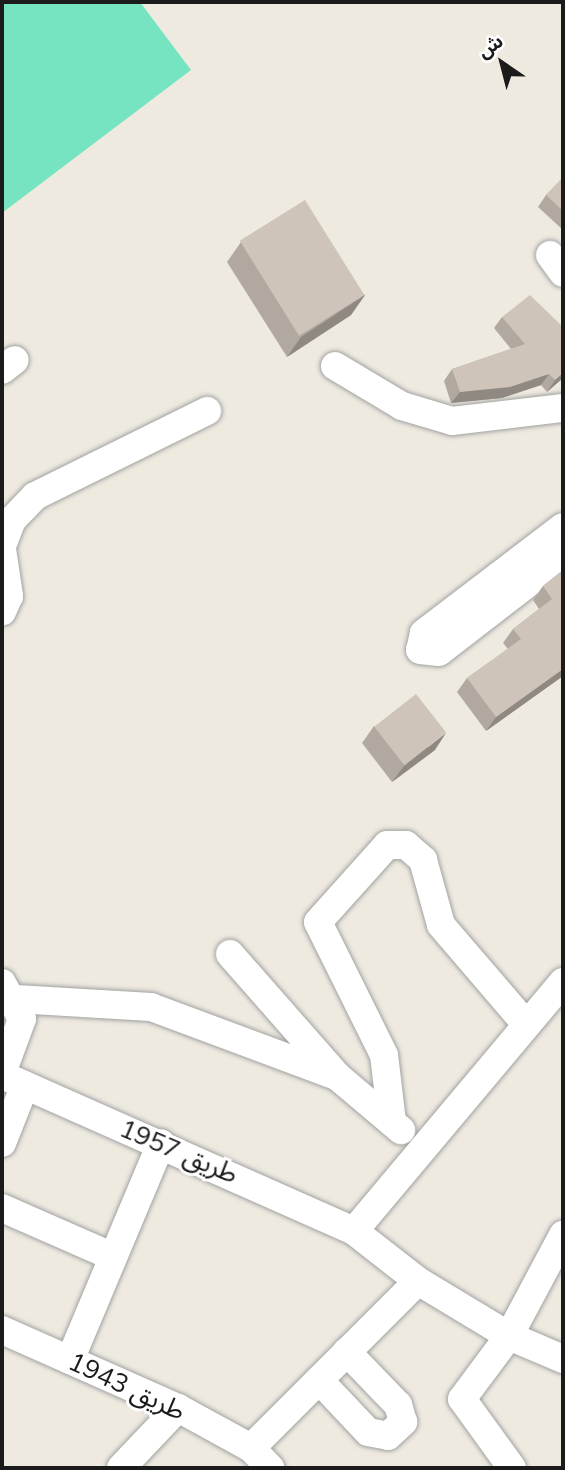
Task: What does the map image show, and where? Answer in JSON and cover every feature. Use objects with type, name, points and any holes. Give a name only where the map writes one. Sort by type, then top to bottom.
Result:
[{"type":"street","points":[[335,366],[402,406],[453,421],[563,408]]},
{"type":"street","points":[[3,611],[9,596],[2,547],[12,520],[35,496],[207,411]]},
{"type":"street","points":[[563,527],[424,633],[420,650],[439,652],[563,556]]},
{"type":"street","points":[[392,1122],[384,1055],[318,922],[387,845],[406,845],[423,860],[441,925],[525,1023]]},
{"type":"street","points":[[230,954],[337,1076],[421,1149]]},
{"type":"street","points":[[355,1230],[525,1023],[563,982]]},
{"type":"street","points":[[2,1143],[10,1078],[21,1029],[9,991],[151,1007],[337,1076]]},
{"type":"street","name":"طريق 1957","points":[[10,1078],[355,1230],[418,1281],[509,1336],[563,1359]]},
{"type":"street","points":[[70,1360],[109,1255],[162,1143]]},
{"type":"street","points":[[2,1208],[109,1255]]},
{"type":"street","points":[[512,1468],[462,1399],[509,1336],[563,1236]]},
{"type":"street","points":[[251,1448],[418,1281]]},
{"type":"street","name":"طريق 1943","points":[[2,1330],[178,1408],[251,1448],[270,1468]]},
{"type":"street","points":[[319,1380],[368,1432],[388,1436],[403,1422],[398,1405],[347,1352]]},
{"type":"street","points":[[121,1468],[178,1408]]},
{"type":"green space","points":[[2,2],[140,2],[191,70],[2,213]]},
{"type":"building","points":[[563,179],[563,211],[546,195]]},
{"type":"building","points":[[305,200],[364,295],[299,336],[240,241]]},
{"type":"building","points":[[530,295],[563,327],[563,373],[555,380],[549,374],[510,387],[460,392],[452,369],[525,344],[502,317]]},
{"type":"building","points":[[563,570],[563,669],[496,717],[467,678],[521,639],[513,629],[552,599],[543,586]]},
{"type":"building","points":[[416,694],[446,733],[404,765],[374,727]]}]
